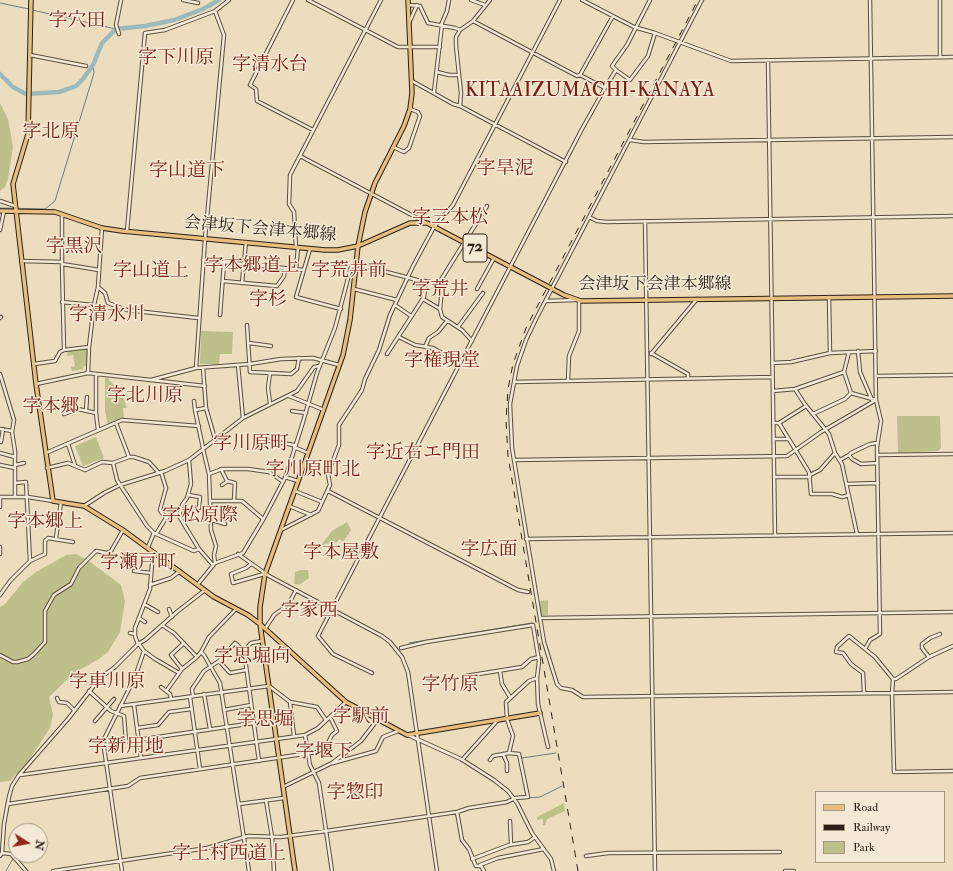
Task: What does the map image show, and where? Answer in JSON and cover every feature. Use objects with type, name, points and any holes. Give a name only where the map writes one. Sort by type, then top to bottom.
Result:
[{"type":"main road","points":[[31,0],[28,134],[13,184],[44,453],[53,501],[84,506],[123,530],[205,590],[260,624],[346,702],[398,731],[408,735],[417,734],[540,713]]},
{"type":"main road","points":[[295,871],[262,641],[260,602],[265,574],[340,366],[348,334],[358,246],[371,194],[404,126],[410,109],[412,81],[408,0]]},
{"type":"main road","name":"会津坂下会津本郷線","points":[[2,211],[47,212],[62,215],[102,228],[127,231],[310,249],[338,250],[358,246],[403,225],[414,223],[427,224],[577,301],[953,296]]},
{"type":"street","points":[[119,34],[116,25],[121,0]]},
{"type":"street","points":[[183,0],[198,3]]},
{"type":"street","points":[[127,231],[145,33],[166,30],[214,11],[229,0]]},
{"type":"street","points":[[293,0],[250,85],[256,89],[257,101],[313,130]]},
{"type":"street","points":[[308,0],[398,47],[440,47]]},
{"type":"street","points":[[296,270],[297,247],[294,212],[289,201],[290,175],[381,0]]},
{"type":"street","points":[[434,92],[440,47],[441,25],[447,11],[449,0]]},
{"type":"street","points":[[471,0],[485,5]]},
{"type":"street","points":[[460,106],[456,37],[460,30],[473,21],[490,0]]},
{"type":"street","points":[[281,530],[318,511],[328,491],[330,483],[328,474],[340,440],[339,425],[363,388],[365,379],[379,350],[397,300],[434,227],[453,205],[560,0]]},
{"type":"street","points":[[582,0],[636,27],[731,61],[953,57]]},
{"type":"street","points":[[650,0],[627,45],[612,66],[630,80],[650,53],[655,33]]},
{"type":"street","points":[[702,0],[526,340],[514,382],[510,404],[510,424],[514,460],[540,618],[547,651],[559,686],[572,690],[583,697],[953,692]]},
{"type":"street","points":[[865,649],[870,640],[880,634],[877,443],[881,421],[876,400],[870,0]]},
{"type":"street","points":[[940,0],[940,57]]},
{"type":"street","points":[[408,5],[420,6],[427,22],[460,30]]},
{"type":"street","points":[[408,23],[413,18],[417,5]]},
{"type":"street","points":[[196,368],[198,318],[224,34],[214,11]]},
{"type":"street","points":[[580,75],[613,16]]},
{"type":"street","points":[[473,21],[577,76],[580,75],[605,88]]},
{"type":"street","points":[[30,55],[86,66]]},
{"type":"street","points":[[768,61],[775,535]]},
{"type":"street","points":[[372,673],[333,654],[319,637],[331,609],[380,518],[510,267],[616,70]]},
{"type":"street","points":[[437,72],[449,75],[459,75]]},
{"type":"street","points":[[412,81],[453,104],[460,106],[566,162]]},
{"type":"street","points":[[393,147],[404,152],[409,148],[420,116],[418,112],[410,109]]},
{"type":"street","points":[[630,140],[643,142],[953,137]]},
{"type":"street","points":[[300,156],[427,224]]},
{"type":"street","points":[[0,201],[16,206]]},
{"type":"street","points":[[438,283],[487,206]]},
{"type":"street","points":[[0,230],[2,211]]},
{"type":"street","points":[[62,215],[62,302],[64,350]]},
{"type":"street","points":[[589,217],[600,222],[953,216]]},
{"type":"street","points":[[645,221],[655,871]]},
{"type":"street","points":[[88,373],[89,347],[94,305],[98,287],[102,228]]},
{"type":"street","points":[[242,283],[246,242]]},
{"type":"street","points":[[310,249],[296,297],[340,309]]},
{"type":"street","points":[[477,289],[494,258]]},
{"type":"street","points":[[203,260],[304,270]]},
{"type":"street","points":[[21,261],[62,263],[99,270]]},
{"type":"street","points":[[220,316],[224,262]]},
{"type":"street","points":[[198,584],[214,564],[243,552],[264,519],[285,477],[294,446],[306,414],[319,366],[332,339],[352,267],[356,264],[426,282],[438,283]]},
{"type":"street","points":[[222,281],[277,286],[284,276],[285,268]]},
{"type":"street","points":[[387,354],[423,299],[426,282]]},
{"type":"street","points":[[438,283],[442,289],[440,309],[442,317],[458,327],[472,340]]},
{"type":"street","points":[[98,287],[105,294],[108,302],[127,310],[198,318]]},
{"type":"street","points":[[354,289],[397,300]]},
{"type":"street","points":[[458,327],[483,293]]},
{"type":"street","points":[[829,297],[830,353]]},
{"type":"street","points":[[423,299],[440,309]]},
{"type":"street","points":[[651,354],[697,299]]},
{"type":"street","points":[[546,301],[577,301],[579,331],[568,359],[568,380]]},
{"type":"street","points":[[62,302],[94,305]]},
{"type":"street","points":[[395,305],[411,316]]},
{"type":"street","points":[[425,347],[429,338],[438,332],[447,321]]},
{"type":"street","points":[[248,325],[250,372],[291,374],[297,370],[299,358]]},
{"type":"street","points":[[399,337],[415,345],[438,350],[460,363]]},
{"type":"street","points":[[248,343],[271,346]]},
{"type":"street","points":[[33,365],[55,360],[60,352],[64,350],[89,347]]},
{"type":"street","points":[[647,351],[688,374],[688,379]]},
{"type":"street","points":[[858,351],[860,372],[872,400]]},
{"type":"street","points":[[772,363],[791,362],[830,353],[876,351]]},
{"type":"street","points":[[849,352],[844,372],[851,393]]},
{"type":"street","points":[[151,380],[196,368],[238,366],[299,358],[322,360],[340,366]]},
{"type":"street","points":[[238,366],[243,418]]},
{"type":"street","points":[[84,506],[120,485],[160,473],[189,460],[243,418],[300,389],[314,367],[319,366]]},
{"type":"street","points":[[203,368],[206,408],[215,439]]},
{"type":"street","points":[[773,391],[796,389],[844,372]]},
{"type":"street","points":[[36,384],[88,373],[205,386]]},
{"type":"street","points":[[270,373],[268,388],[270,404]]},
{"type":"street","points":[[0,374],[13,416],[12,431],[15,457],[15,497]]},
{"type":"street","points":[[96,374],[96,413],[98,430]]},
{"type":"street","points":[[876,376],[953,375]]},
{"type":"street","points":[[514,382],[772,377]]},
{"type":"street","points":[[796,389],[806,406],[830,436],[835,453],[840,460],[848,484],[857,534]]},
{"type":"street","points":[[851,393],[876,400]]},
{"type":"street","points":[[812,414],[845,399],[851,393]]},
{"type":"street","points":[[288,396],[324,410]]},
{"type":"street","points":[[86,411],[87,397]]},
{"type":"street","points":[[514,460],[787,456],[795,449],[876,400]]},
{"type":"street","points":[[194,401],[209,474],[212,520],[211,530],[216,546],[214,564]]},
{"type":"street","points":[[773,423],[779,423],[806,406]]},
{"type":"street","points":[[195,410],[206,408]]},
{"type":"street","points":[[64,414],[78,409],[96,413]]},
{"type":"street","points":[[292,411],[306,414]]},
{"type":"street","points":[[44,453],[116,423],[130,420],[199,426]]},
{"type":"street","points":[[116,423],[129,457]]},
{"type":"street","points":[[779,423],[808,469],[812,494],[832,494],[842,497],[849,495]]},
{"type":"street","points":[[1,442],[2,429],[12,431]]},
{"type":"street","points":[[258,447],[259,439],[294,446],[309,453]]},
{"type":"street","points":[[774,439],[788,439]]},
{"type":"street","points":[[840,460],[849,455],[850,452],[870,444],[877,443]]},
{"type":"street","points":[[68,444],[75,466]]},
{"type":"street","points":[[774,477],[810,476],[820,470],[835,453]]},
{"type":"street","points":[[0,454],[15,457]]},
{"type":"street","points":[[877,455],[953,454]]},
{"type":"street","points":[[849,455],[852,459],[861,464],[877,463]]},
{"type":"street","points":[[47,468],[68,463],[84,470],[102,462],[113,463],[129,457],[138,457],[149,462],[160,473],[166,488],[160,510],[167,518]]},
{"type":"street","points":[[189,460],[191,484],[186,501],[182,505],[180,514],[199,549],[214,564]]},
{"type":"street","points":[[0,466],[15,467],[24,462]]},
{"type":"street","points":[[113,463],[117,480],[147,526],[155,534],[194,551],[199,549]]},
{"type":"street","points":[[209,474],[221,470],[248,469],[265,471],[275,475],[282,481]]},
{"type":"street","points":[[221,470],[228,481],[235,483],[234,500]]},
{"type":"street","points":[[285,477],[298,482]]},
{"type":"street","points":[[222,485],[228,481]]},
{"type":"street","points":[[15,483],[26,482],[28,497],[27,515],[30,561]]},
{"type":"street","points":[[848,484],[878,483]]},
{"type":"street","points":[[295,491],[322,502]]},
{"type":"street","points":[[328,491],[518,590],[528,592]]},
{"type":"street","points":[[188,495],[200,497],[199,508]]},
{"type":"street","points":[[0,507],[0,497],[28,497],[53,501]]},
{"type":"street","points":[[210,501],[234,500],[244,502],[264,519]]},
{"type":"street","points":[[56,538],[61,502]]},
{"type":"street","points":[[289,506],[312,515]]},
{"type":"street","points":[[148,547],[155,534],[167,518],[174,513],[180,514]]},
{"type":"street","points":[[212,520],[225,524]]},
{"type":"street","points":[[0,655],[13,662],[17,662],[28,659],[34,654],[45,642],[44,611],[51,599],[71,584],[79,568],[95,552],[98,551],[107,553],[111,551],[123,530]]},
{"type":"street","points":[[526,539],[953,533]]},
{"type":"street","points":[[0,595],[10,580],[30,561],[45,554],[46,539],[56,538],[73,542]]},
{"type":"street","points":[[0,547],[0,554]]},
{"type":"street","points":[[153,552],[150,585],[135,634],[138,644],[144,651],[179,673]]},
{"type":"street","points":[[238,554],[265,574],[382,636],[402,655],[408,672],[437,871]]},
{"type":"street","points":[[251,564],[246,568],[231,574],[233,583],[265,574]]},
{"type":"street","points":[[134,571],[151,574]]},
{"type":"street","points":[[150,585],[171,578],[180,571]]},
{"type":"street","points":[[26,871],[11,854],[1,854],[4,824],[12,786],[19,775],[100,678],[115,667],[138,644],[205,590]]},
{"type":"street","points":[[265,629],[274,615],[288,605],[296,590]]},
{"type":"street","points":[[144,604],[158,612]]},
{"type":"street","points":[[169,609],[172,617]]},
{"type":"street","points":[[166,690],[182,669],[197,657],[214,631],[236,609]]},
{"type":"street","points":[[540,618],[953,612]]},
{"type":"street","points":[[139,618],[145,622]]},
{"type":"street","points":[[162,625],[184,643],[197,657]]},
{"type":"street","points":[[401,648],[426,642],[533,625],[539,657],[537,678],[540,713],[548,747]]},
{"type":"street","points":[[130,634],[135,634]]},
{"type":"street","points":[[929,657],[922,648],[922,644],[930,638],[940,634]]},
{"type":"street","points":[[864,693],[863,673],[851,664],[843,653],[836,652],[837,647],[849,636],[865,649],[893,679],[894,772],[953,771]]},
{"type":"street","points":[[244,651],[251,643],[262,641]]},
{"type":"street","points":[[182,669],[172,655],[184,643]]},
{"type":"street","points":[[200,769],[191,709],[192,689],[204,672],[219,661],[235,643],[244,651],[259,761]]},
{"type":"street","points":[[893,679],[896,679],[929,657],[953,646]]},
{"type":"street","points":[[122,871],[103,741],[135,677],[144,651]]},
{"type":"street","points":[[201,652],[207,658],[220,683],[222,692],[249,871]]},
{"type":"street","points":[[466,676],[522,667],[531,659],[539,657]]},
{"type":"street","points":[[219,661],[230,673],[246,670]]},
{"type":"street","points":[[500,671],[502,684],[510,697]]},
{"type":"street","points":[[509,753],[513,736],[507,719],[505,704],[510,697],[529,681],[537,678]]},
{"type":"street","points":[[120,706],[268,686],[290,702],[316,706],[326,720]]},
{"type":"street","points":[[161,687],[170,694],[171,699]]},
{"type":"street","points":[[89,691],[107,706],[124,716],[126,742]]},
{"type":"street","points":[[204,694],[210,729]]},
{"type":"street","points":[[57,698],[59,702],[67,703],[74,710]]},
{"type":"street","points":[[95,721],[114,699]]},
{"type":"street","points":[[290,702],[294,736]]},
{"type":"street","points":[[19,775],[305,735],[312,732],[346,702]]},
{"type":"street","points":[[134,705],[141,758]]},
{"type":"street","points":[[224,710],[252,705]]},
{"type":"street","points":[[137,728],[158,725],[168,712],[191,709]]},
{"type":"street","points":[[8,804],[128,786],[140,778],[308,754],[325,750],[329,740],[337,731],[330,717]]},
{"type":"street","points":[[283,787],[332,763],[361,741],[378,719]]},
{"type":"street","points":[[462,760],[497,721]]},
{"type":"street","points":[[103,745],[254,722]]},
{"type":"street","points":[[332,763],[376,751],[383,738],[398,731]]},
{"type":"street","points":[[305,735],[310,765],[319,782],[332,871]]},
{"type":"street","points":[[408,735],[462,760],[494,780],[513,798],[535,838],[551,859],[554,871]]},
{"type":"street","points":[[52,871],[207,848],[244,837],[290,836],[326,831],[457,812],[469,808],[507,802],[513,798],[528,797],[520,755],[509,753],[503,754],[493,756],[490,760]]},
{"type":"street","points":[[503,754],[507,763],[507,771]]},
{"type":"street","points":[[239,804],[284,798]]},
{"type":"street","points":[[266,800],[272,837],[274,871]]},
{"type":"street","points":[[457,812],[462,840],[469,849],[476,866],[498,858],[544,850]]},
{"type":"street","points":[[510,821],[511,844]]},
{"type":"street","points":[[472,859],[511,844],[523,843],[535,838]]},
{"type":"street","points":[[586,856],[608,853],[654,854],[780,852]]},
{"type":"street","points":[[480,865],[484,871]]},
{"type":"street","points":[[785,871],[794,871]]},
{"type":"green space","points":[[0,103],[8,119],[13,147],[8,179],[5,187],[0,191]]},
{"type":"green space","points":[[201,331],[233,332],[232,354],[220,354],[219,364],[200,364]]},
{"type":"green space","points":[[87,348],[87,366],[83,366],[83,369],[72,371],[71,367],[75,366],[73,355],[68,356],[67,351]]},
{"type":"green space","points":[[105,378],[108,378],[123,397],[127,408],[123,408],[124,419],[108,425],[105,411]]},
{"type":"green space","points":[[897,416],[940,416],[941,448],[938,451],[898,453]]},
{"type":"green space","points":[[96,437],[104,458],[83,466],[75,446]]},
{"type":"green space","points":[[347,522],[351,530],[343,542],[340,539],[337,542],[325,544],[321,549],[319,548],[332,531]]},
{"type":"green space","points":[[76,554],[89,561],[121,585],[125,601],[120,632],[108,652],[99,659],[74,673],[49,697],[53,714],[50,728],[28,762],[10,781],[0,782],[0,607],[5,604],[23,582],[36,572],[66,555]]},
{"type":"green space","points":[[308,570],[309,578],[299,585],[294,584],[295,572]]},
{"type":"green space","points":[[548,600],[548,615],[541,615],[539,601]]},
{"type":"green space","points":[[564,803],[565,811],[547,819],[545,825],[543,825],[543,819],[537,820],[537,817]]},
{"type":"waterway","points":[[0,74],[13,87],[26,94],[59,92],[68,89],[76,86],[83,79],[93,65],[102,43],[116,29],[145,26],[174,20],[203,9],[219,0]]},
{"type":"waterway","points":[[0,3],[29,9]]},
{"type":"waterway","points":[[32,10],[116,29]]},
{"type":"waterway","points":[[0,208],[45,209],[55,201],[94,73],[93,65]]},
{"type":"waterway","points":[[409,643],[532,623]]},
{"type":"waterway","points":[[522,758],[556,753]]},
{"type":"waterway","points":[[527,798],[540,797],[562,786]]},
{"type":"waterway","points":[[6,871],[10,863]]},
{"type":"railway","points":[[578,871],[508,456],[506,420],[508,389],[513,364],[526,328],[698,0]]},
{"type":"district","name":"字穴田","points":[[77,22]]},
{"type":"district","name":"字下川原","points":[[176,59]]},
{"type":"district","name":"字清水台","points":[[270,66]]},
{"type":"district","name":"KITAAIZUMACHI-KANAYA","points":[[590,92]]},
{"type":"district","name":"字北原","points":[[51,133]]},
{"type":"district","name":"字旱泥","points":[[505,170]]},
{"type":"district","name":"字山道下","points":[[187,172]]},
{"type":"district","name":"字三本松","points":[[450,219]]},
{"type":"district","name":"字黒沢","points":[[74,248]]},
{"type":"district","name":"字本郷道上","points":[[252,267]]},
{"type":"district","name":"字山道上","points":[[151,272]]},
{"type":"district","name":"字荒井前","points":[[349,272]]},
{"type":"district","name":"字荒井","points":[[440,291]]},
{"type":"district","name":"字杉","points":[[268,301]]},
{"type":"district","name":"字清水川","points":[[107,316]]},
{"type":"district","name":"字権現堂","points":[[442,362]]},
{"type":"district","name":"字北川原","points":[[145,397]]},
{"type":"district","name":"字本郷","points":[[51,408]]},
{"type":"district","name":"字川原町","points":[[251,445]]},
{"type":"district","name":"字近右エ門田","points":[[423,454]]},
{"type":"district","name":"字川原町北","points":[[313,471]]},
{"type":"district","name":"字松原際","points":[[200,517]]},
{"type":"district","name":"字本郷上","points":[[45,523]]},
{"type":"district","name":"字広面","points":[[489,551]]},
{"type":"district","name":"字本屋敷","points":[[341,554]]},
{"type":"district","name":"字瀬戸町","points":[[138,564]]},
{"type":"district","name":"字家西","points":[[309,612]]},
{"type":"district","name":"字思堀向","points":[[252,658]]},
{"type":"district","name":"字車川原","points":[[107,683]]},
{"type":"district","name":"字竹原","points":[[450,686]]},
{"type":"district","name":"字駅前","points":[[361,718]]},
{"type":"district","name":"字思堀","points":[[265,721]]},
{"type":"district","name":"字新用地","points":[[126,748]]},
{"type":"district","name":"字堰下","points":[[324,753]]},
{"type":"district","name":"字惣印","points":[[355,794]]},
{"type":"district","name":"字上村西道上","points":[[229,855]]}]
